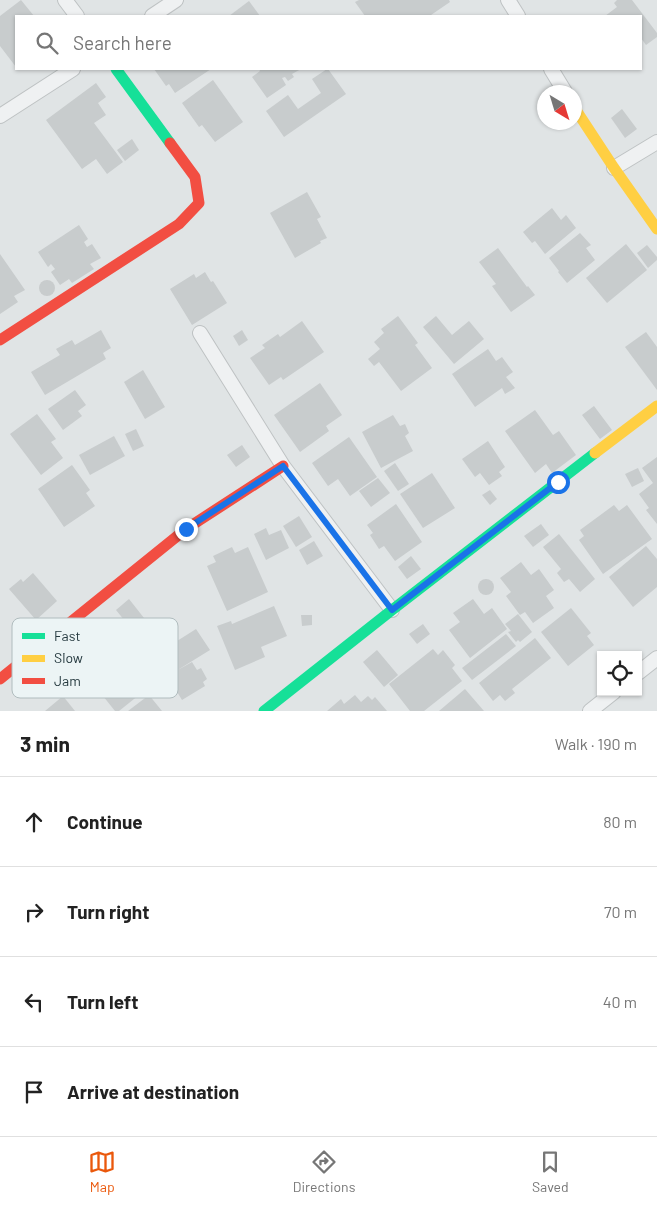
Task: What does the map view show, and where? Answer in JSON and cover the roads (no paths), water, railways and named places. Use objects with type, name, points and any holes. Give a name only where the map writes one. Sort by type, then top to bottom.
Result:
[{"type":"street","points":[[65,0],[76,15]]},
{"type":"street","points":[[154,15],[176,0]]},
{"type":"street","points":[[508,0],[517,15]]},
{"type":"street","points":[[0,116],[71,70]]},
{"type":"street","points":[[0,340],[179,224],[199,203],[196,177],[117,70]]},
{"type":"street","points":[[552,70],[561,85]]},
{"type":"street","points":[[582,119],[657,230]]},
{"type":"street","points":[[614,168],[657,142]]},
{"type":"street","points":[[200,333],[283,466],[392,610]]},
{"type":"street","points":[[264,711],[657,406]]},
{"type":"street","points":[[74,618],[186,529],[283,466]]},
{"type":"street","points":[[642,670],[657,658]]},
{"type":"street","points":[[0,679],[12,669]]},
{"type":"street","points":[[590,711],[609,696]]}]
